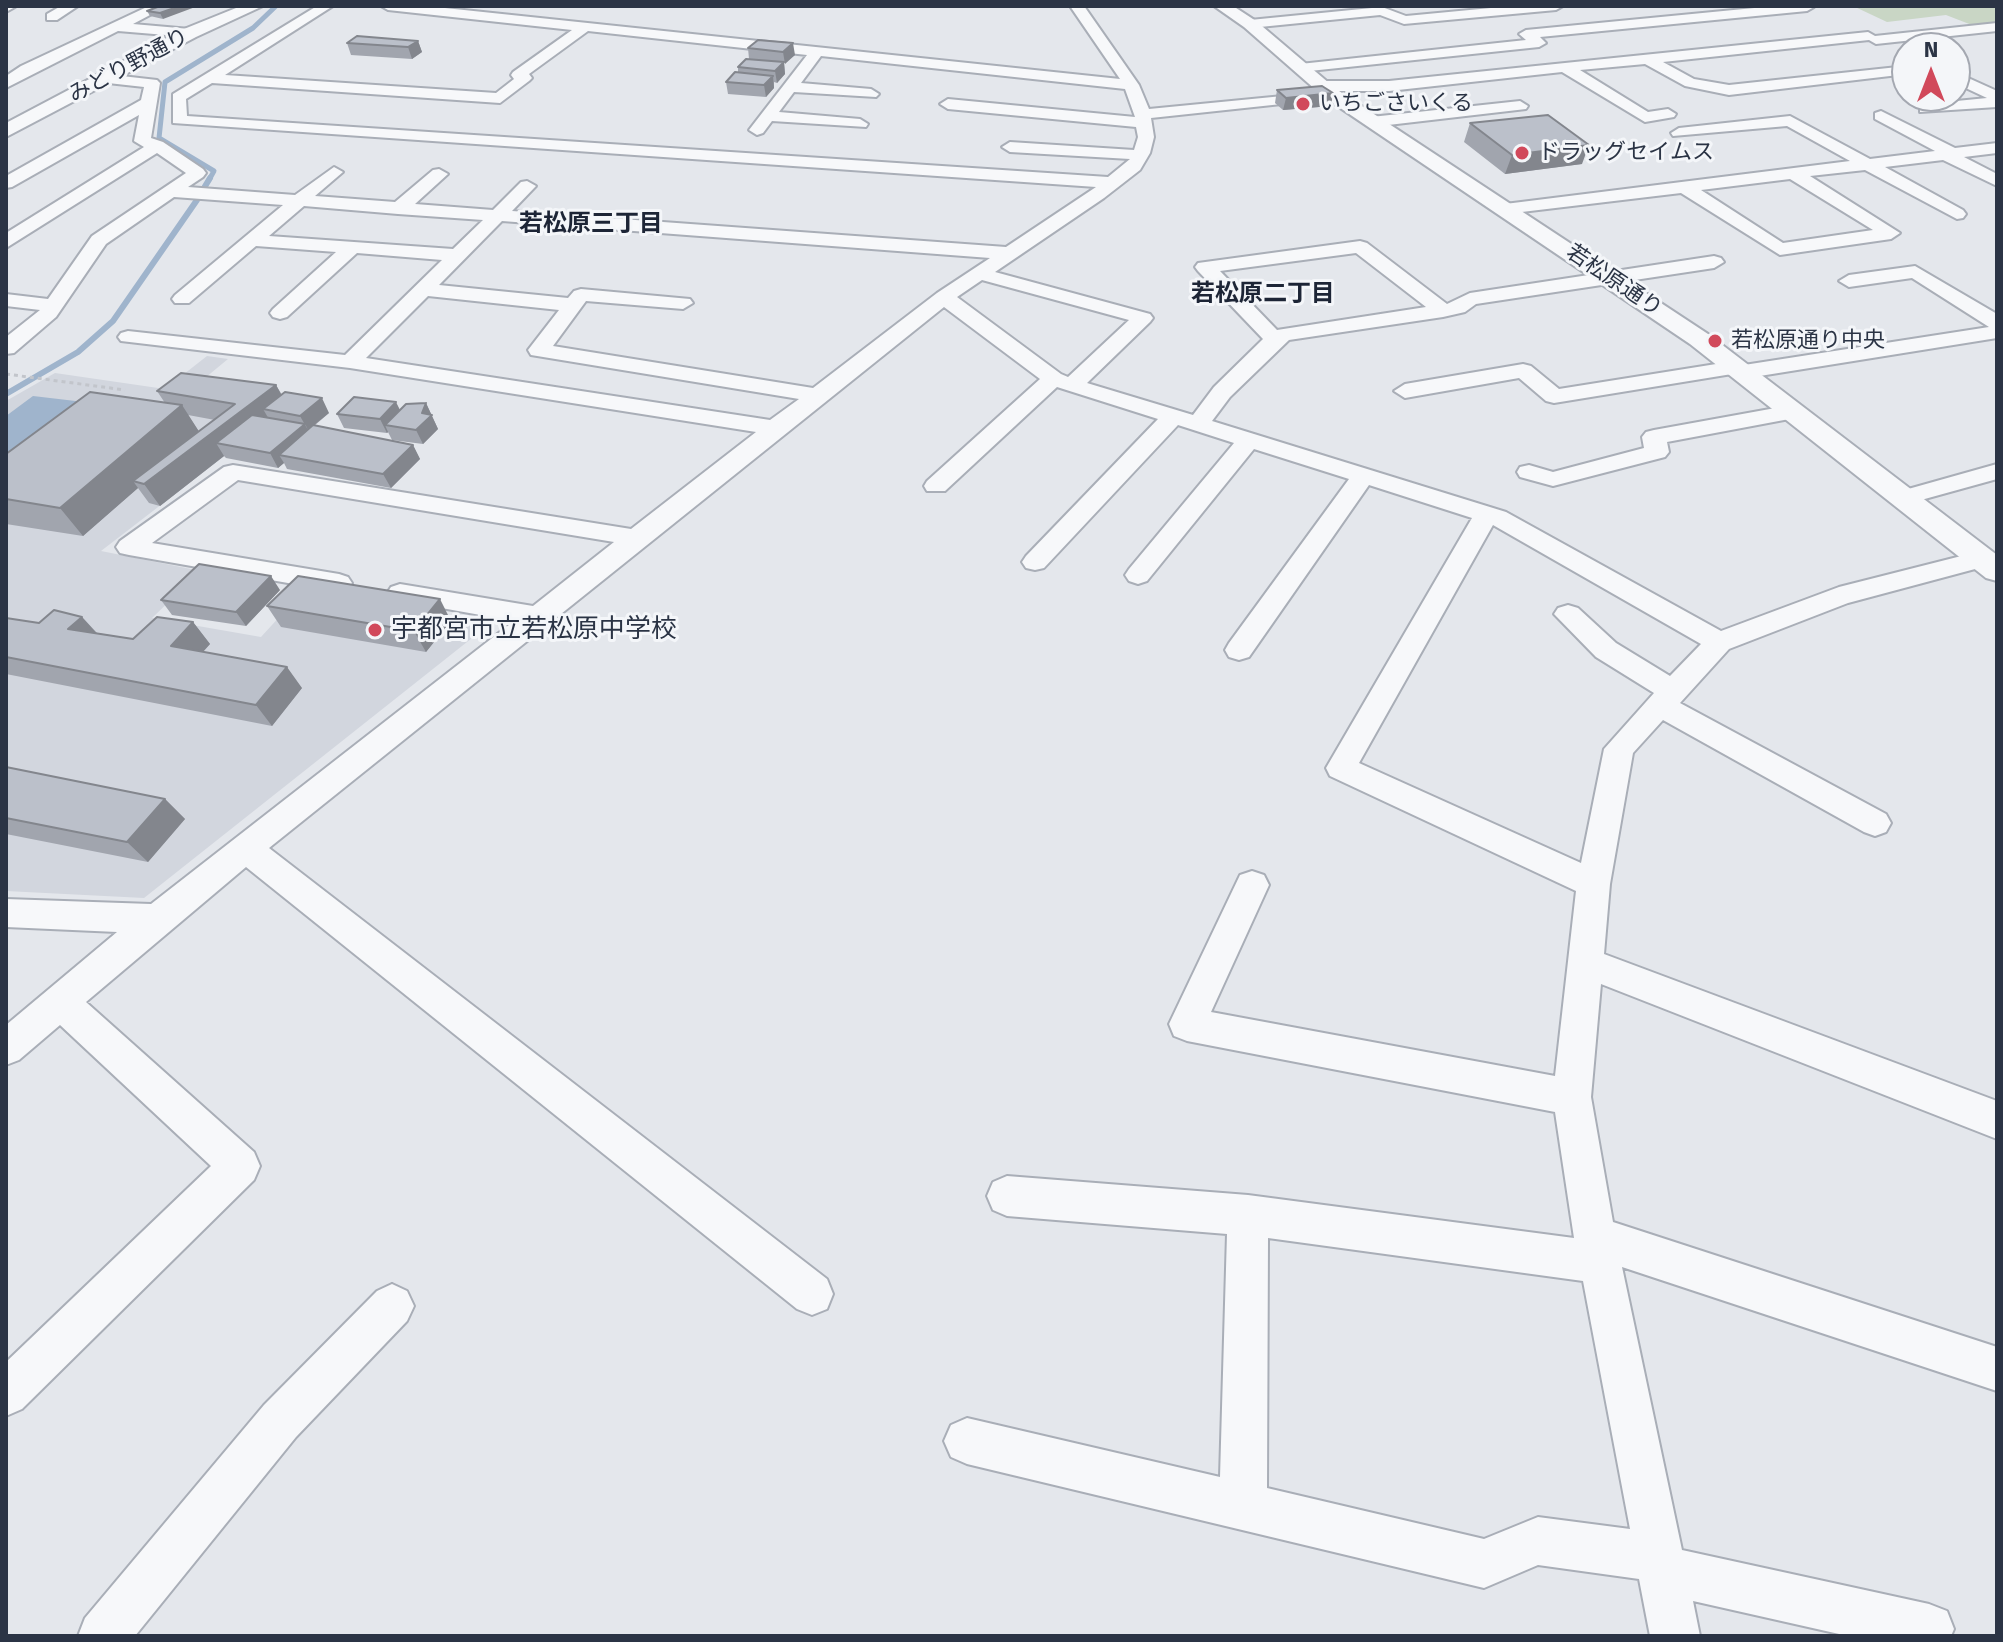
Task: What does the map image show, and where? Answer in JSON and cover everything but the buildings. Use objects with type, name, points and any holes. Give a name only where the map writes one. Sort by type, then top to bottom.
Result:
[{"type":"street","points":[[52,17],[71,6]]},
{"type":"street","points":[[7,81],[160,6]]},
{"type":"street","name":"みどり野通り","points":[[6,131],[190,33],[255,6]]},
{"type":"street","points":[[326,6],[178,97],[179,120],[1113,183]]},
{"type":"street","points":[[388,6],[1131,85]]},
{"type":"street","points":[[522,20],[544,6]]},
{"type":"street","points":[[6,1048],[157,919],[817,395],[944,297],[1134,166],[1146,137],[1144,118],[1131,85],[1077,6]]},
{"type":"street","name":"若松原通り","points":[[1222,6],[1250,24],[1325,90],[1611,279],[1738,370],[1989,565]]},
{"type":"street","points":[[1250,24],[1385,9],[1404,20],[1556,6]]},
{"type":"street","points":[[1300,68],[1539,43],[1526,34],[1810,9]]},
{"type":"street","points":[[1671,20],[1727,50]]},
{"type":"street","points":[[1843,25],[1891,47]]},
{"type":"street","points":[[116,26],[190,33]]},
{"type":"street","points":[[210,78],[500,98],[524,78],[518,75],[585,27]]},
{"type":"street","points":[[948,104],[1144,118],[1325,90],[1997,27]]},
{"type":"street","points":[[757,130],[818,51]]},
{"type":"street","points":[[1646,58],[1690,83],[1729,90],[1891,72]]},
{"type":"street","points":[[1564,67],[1645,117],[1668,114]]},
{"type":"street","points":[[6,348],[55,306],[99,240],[197,173],[157,146],[142,141],[152,83],[104,79]]},
{"type":"street","points":[[1971,85],[1997,99]]},
{"type":"street","points":[[790,87],[871,94]]},
{"type":"street","points":[[1971,103],[1997,99]]},
{"type":"street","points":[[6,183],[148,103]]},
{"type":"street","points":[[1371,122],[1520,106]]},
{"type":"street","points":[[768,116],[860,124]]},
{"type":"street","points":[[1881,116],[1997,181]]},
{"type":"street","points":[[6,118],[26,120]]},
{"type":"street","points":[[1679,133],[1790,121],[1957,214]]},
{"type":"street","points":[[6,242],[40,217],[157,146]]},
{"type":"street","points":[[1010,147],[1140,155]]},
{"type":"street","points":[[1505,209],[1997,148]]},
{"type":"street","points":[[182,299],[334,172]]},
{"type":"street","points":[[1684,187],[1780,249],[1891,233],[1792,173]]},
{"type":"street","points":[[398,209],[439,174]]},
{"type":"street","points":[[350,362],[527,186]]},
{"type":"street","points":[[170,191],[1006,253]]},
{"type":"street","points":[[252,240],[457,255]]},
{"type":"street","points":[[280,313],[353,247]]},
{"type":"street","points":[[1275,340],[1205,267],[1360,247],[1443,311]]},
{"type":"street","points":[[1199,423],[1222,392],[1275,340],[1286,334],[1443,311],[1458,308],[1470,299],[1714,262]]},
{"type":"street","points":[[1849,281],[1915,272],[1997,323]]},
{"type":"street","points":[[936,486],[1143,318],[978,273]]},
{"type":"street","points":[[422,289],[574,305]]},
{"type":"street","points":[[683,303],[581,295],[539,350],[817,395]]},
{"type":"street","points":[[944,297],[1062,382],[1487,514],[1719,642]]},
{"type":"street","points":[[6,300],[55,306]]},
{"type":"street","points":[[1405,391],[1523,371],[1554,396],[1997,332]]},
{"type":"street","points":[[128,337],[350,362],[775,428]]},
{"type":"street","points":[[1529,472],[1553,479],[1657,452],[1654,437],[1792,412]]},
{"type":"street","points":[[1035,562],[1174,416]]},
{"type":"street","points":[[1138,575],[1250,439]]},
{"type":"street","points":[[1903,498],[1997,471]]},
{"type":"street","points":[[539,616],[129,547],[233,472],[636,538]]},
{"type":"street","points":[[1239,650],[1364,475]]},
{"type":"street","points":[[1487,514],[1341,768],[1593,884]]},
{"type":"street","points":[[1675,1636],[1598,1250],[1572,1097],[1593,884],[1619,749],[1719,642],[1839,596],[1989,565]]},
{"type":"street","points":[[1568,614],[1606,650],[1667,698],[1875,823]]},
{"type":"street","points":[[247,849],[812,1294]]},
{"type":"street","points":[[1252,885],[1187,1024],[1572,1097]]},
{"type":"street","points":[[6,913],[157,919]]},
{"type":"street","points":[[1586,963],[1997,1120]]},
{"type":"street","points":[[6,1393],[240,1166],[59,1001]]},
{"type":"street","points":[[1007,1196],[1248,1215],[1598,1250],[1997,1369]]},
{"type":"street","points":[[1243,1506],[1248,1215]]},
{"type":"street","points":[[103,1636],[280,1421],[392,1306]]},
{"type":"street","points":[[967,1441],[1484,1564],[1538,1541],[1661,1564],[1929,1629]]},
{"type":"path","points":[[6,374],[125,390]]},
{"type":"shaded area","name":"宇都宮市立若松原中学校","points":[[207,356],[228,359],[188,392],[288,407],[101,551],[201,571],[152,618],[261,637],[303,591],[491,623],[144,898],[6,891],[6,401],[55,373],[165,389]]},
{"type":"green space","points":[[1853,6],[1997,6],[1997,25],[1977,27],[1946,15],[1887,22]]},
{"type":"water","points":[[33,396],[84,402],[17,454],[6,453],[6,416]]},
{"type":"waterway","points":[[209,180],[214,171],[159,138],[165,82],[253,28],[276,6]]},
{"type":"waterway","points":[[204,188],[210,178]]},
{"type":"waterway","points":[[6,394],[78,352],[113,321],[197,200]]},
{"type":"place","name":"いちごさいくる","points":[[1303,104]]},
{"type":"place","name":"ドラッグセイムス","points":[[1522,153]]},
{"type":"place","name":"若松原通り中央","points":[[1715,341]]},
{"type":"place","name":"宇都宮市立若松原中学校","points":[[375,630]]},
{"type":"district","name":"若松原三丁目","points":[[591,224]]},
{"type":"district","name":"若松原二丁目","points":[[1263,294]]}]
